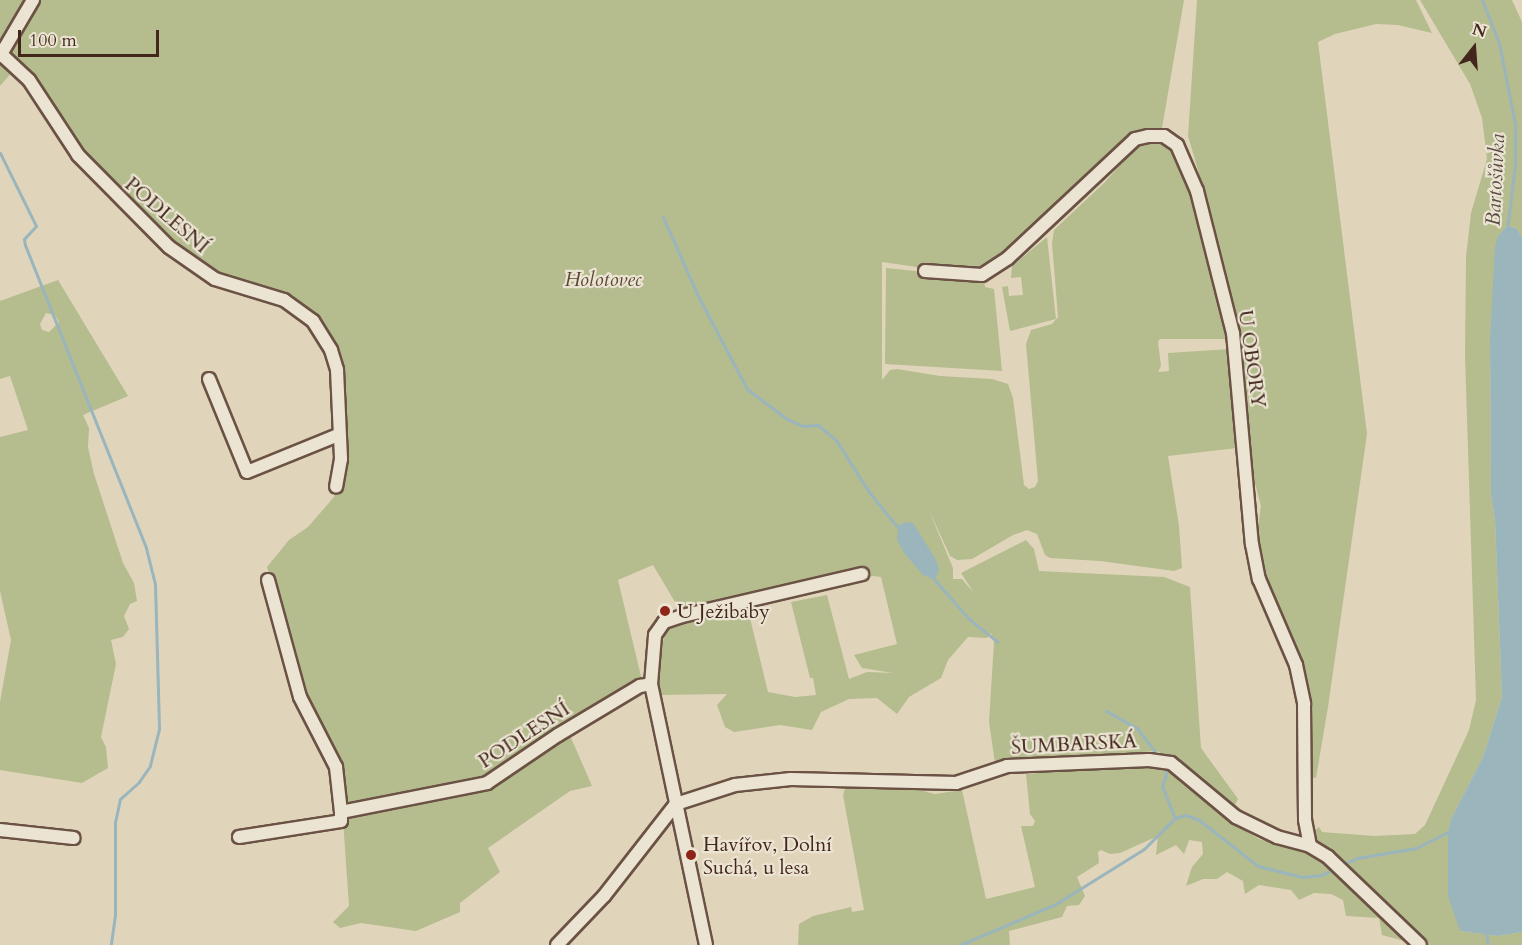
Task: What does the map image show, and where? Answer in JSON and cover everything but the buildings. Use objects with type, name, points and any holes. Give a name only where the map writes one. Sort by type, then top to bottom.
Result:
[{"type":"street","points":[[1,55],[33,0]]},
{"type":"street","name":"PODLESNÍ","points":[[1,55],[29,80],[78,155],[169,247],[215,279],[284,300],[313,321],[331,350],[337,370],[338,435],[341,459],[336,487]]},
{"type":"street","name":"U OBORY","points":[[926,271],[982,275],[1008,258],[1135,139],[1164,136],[1177,145],[1197,191],[1233,333],[1252,544],[1259,579],[1296,665],[1304,704],[1305,820],[1310,846]]},
{"type":"street","points":[[210,379],[247,472],[338,435]]},
{"type":"street","points":[[706,945],[651,684],[655,634],[664,622],[862,574]]},
{"type":"street","points":[[268,580],[300,697],[336,767],[341,812]]},
{"type":"street","name":"PODLESNÍ","points":[[239,837],[341,821],[341,812],[487,783],[558,735],[640,686],[651,684]]},
{"type":"street","name":"ŠUMBARSKÁ","points":[[676,804],[735,785],[791,779],[956,783],[1006,766],[1060,762],[1159,760],[1171,763],[1236,817],[1277,837],[1310,846],[1328,857],[1420,945]]},
{"type":"street","points":[[557,945],[604,896],[676,804]]},
{"type":"street","points":[[0,830],[74,838]]},
{"type":"green space","name":"Holotovec","points":[[0,0],[1184,0],[1162,128],[1132,135],[1102,166],[1066,212],[1014,262],[988,271],[966,274],[882,262],[882,380],[890,370],[897,369],[940,376],[992,379],[1008,384],[1013,398],[1024,485],[1029,489],[1035,487],[1038,481],[1026,344],[1031,330],[1052,324],[1058,317],[1052,243],[1054,230],[1104,183],[1139,144],[1146,141],[1163,142],[1176,152],[1193,195],[1224,316],[1226,339],[1160,339],[1158,342],[1161,366],[1158,372],[1169,371],[1168,353],[1230,349],[1237,448],[1168,456],[1179,526],[1182,568],[1174,571],[1100,561],[1050,558],[1045,555],[1037,534],[1027,530],[1013,535],[972,559],[957,560],[950,556],[928,508],[953,568],[953,579],[962,579],[974,593],[961,573],[1026,540],[1034,549],[1039,571],[1164,577],[1190,587],[1201,748],[1238,799],[1235,805],[1226,801],[1196,775],[1157,751],[995,763],[989,722],[994,642],[991,633],[987,638],[968,637],[948,660],[941,678],[909,697],[897,714],[877,698],[849,699],[821,712],[812,730],[780,725],[734,732],[725,727],[717,705],[727,694],[658,695],[657,663],[666,631],[681,621],[747,606],[768,692],[795,697],[816,695],[791,602],[827,595],[849,679],[867,672],[893,673],[862,668],[854,655],[897,644],[881,577],[873,576],[803,588],[681,612],[653,565],[618,580],[644,689],[568,731],[592,786],[570,791],[488,848],[500,872],[460,903],[460,912],[416,931],[361,923],[340,928],[333,922],[349,906],[340,777],[335,751],[303,695],[267,567],[289,540],[308,527],[334,497],[344,460],[339,373],[313,317],[194,264],[80,154],[19,64],[0,86]]},
{"type":"green space","points":[[1197,0],[1416,0],[1432,33],[1398,25],[1376,24],[1335,34],[1318,42],[1367,434],[1316,778],[1308,777],[1308,703],[1299,651],[1264,571],[1259,551],[1258,527],[1261,506],[1251,468],[1241,337],[1208,204],[1188,136]]},
{"type":"green space","points":[[1420,0],[1512,0],[1522,22],[1522,237],[1516,228],[1507,226],[1498,236],[1490,336],[1491,495],[1495,520],[1502,697],[1483,757],[1453,815],[1448,832],[1460,931],[1498,936],[1522,932],[1522,945],[1428,945],[1421,941],[1378,897],[1315,840],[1315,830],[1319,827],[1322,832],[1374,836],[1415,834],[1425,825],[1469,730],[1476,700],[1465,355],[1466,257],[1471,213],[1487,159],[1482,118],[1470,84]]},
{"type":"green space","points":[[1047,237],[1056,319],[1010,331],[1002,287],[1008,286],[1009,296],[1023,295],[1021,277],[1011,278],[1012,266]]},
{"type":"green space","points":[[886,268],[984,278],[985,287],[994,289],[1002,371],[885,364]]},
{"type":"green space","points":[[58,280],[128,396],[83,415],[89,428],[88,447],[94,474],[123,563],[134,583],[137,601],[130,604],[124,616],[129,629],[123,637],[111,640],[116,664],[101,737],[106,747],[108,768],[82,783],[0,770],[0,702],[11,640],[0,591],[0,437],[28,430],[10,376],[0,379],[0,301]],"holes":[[[46,313],[55,315],[59,322],[49,332],[42,330],[40,324]]]},
{"type":"green space","points":[[1144,763],[1165,768],[1188,780],[1232,823],[1259,839],[1298,849],[1326,861],[1412,943],[1382,935],[1379,918],[1346,916],[1343,900],[1331,894],[1314,893],[1299,900],[1291,890],[1259,885],[1245,894],[1243,881],[1227,872],[1217,879],[1203,879],[1186,886],[1192,867],[1203,854],[1202,842],[1189,840],[1184,854],[1176,845],[1156,855],[1158,836],[1120,853],[1110,854],[1101,850],[1098,852],[1099,863],[1077,877],[1085,896],[1079,905],[1067,906],[1062,917],[1009,931],[1010,945],[798,945],[799,924],[813,916],[851,907],[852,912],[864,910],[843,795],[846,786],[919,790],[935,794],[962,790],[986,899],[1035,887],[1021,826],[1033,826],[1035,821],[1030,814],[1026,774]]},
{"type":"water","name":"Bartošůvka","points":[[1507,226],[1516,228],[1522,237],[1522,932],[1498,936],[1460,931],[1448,896],[1448,832],[1451,819],[1483,757],[1502,697],[1495,520],[1491,495],[1490,336],[1495,247],[1498,236]]},
{"type":"water","points":[[906,522],[913,523],[935,558],[939,569],[935,580],[923,575],[904,553],[897,540],[899,525]]},
{"type":"waterway","name":"Bartošůvka","points":[[1482,0],[1499,43],[1515,124],[1515,165],[1507,230]]},
{"type":"waterway","points":[[0,153],[36,226],[24,239],[25,245],[146,548],[155,584],[159,729],[150,766],[139,782],[120,799],[115,822],[115,915],[111,945]]},
{"type":"waterway","points":[[663,217],[698,296],[747,389],[787,419],[803,426],[818,425],[836,440],[869,492],[899,529]]},
{"type":"waterway","points":[[933,578],[968,618],[998,642]]},
{"type":"waterway","points":[[1106,711],[1137,728],[1156,753]]},
{"type":"waterway","points":[[1166,766],[1162,786],[1175,818],[1186,815],[1199,820],[1258,866],[1302,877],[1322,875],[1331,870]]},
{"type":"waterway","points":[[960,945],[1054,905],[1144,849],[1175,818]]},
{"type":"waterway","points":[[1346,863],[1357,858],[1416,848],[1452,830]]},
{"type":"waterway","name":"Bartošůvka","points":[[1486,931],[1488,945]]},
{"type":"place","name":"U Ježibaby","points":[[665,611]]},
{"type":"place","name":"Havířov, Dolní Suchá, u lesa","points":[[691,855]]}]
